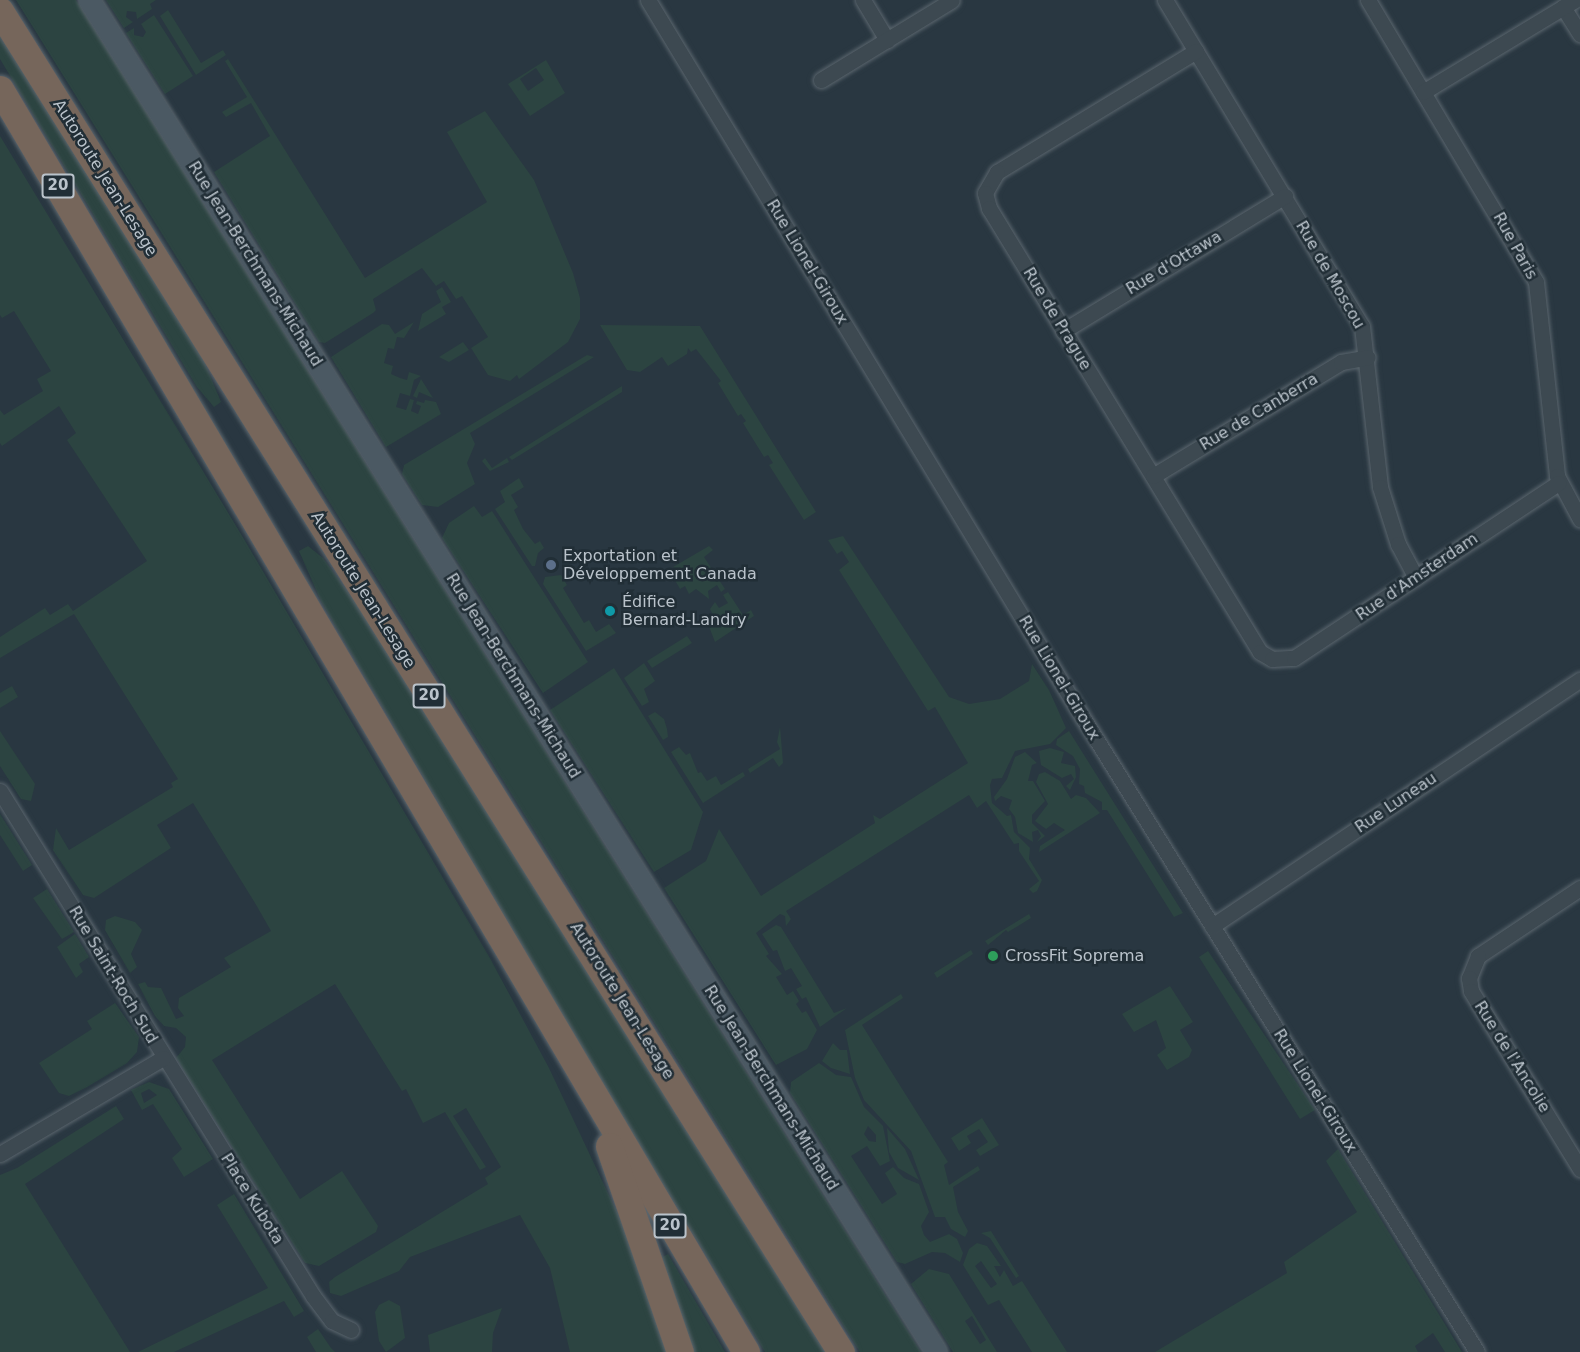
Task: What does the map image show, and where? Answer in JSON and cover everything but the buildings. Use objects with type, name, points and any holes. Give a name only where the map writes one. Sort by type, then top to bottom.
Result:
[{"type":"highway","name":"Autoroute Jean-Lesage","points":[[0,11],[841,1352]]},
{"type":"highway","name":"20","points":[[0,89],[594,1099],[746,1352]]},
{"type":"highway","points":[[594,1099],[680,1352]]},
{"type":"street","name":"Rue Jean-Berchmans-Michaud","points":[[89,0],[936,1352]]},
{"type":"street","name":"Rue Lionel-Giroux","points":[[648,0],[1212,926],[1477,1352]]},
{"type":"street","points":[[863,0],[887,40]]},
{"type":"street","points":[[821,80],[952,0]]},
{"type":"street","name":"Rue de Moscou","points":[[1165,0],[1358,317],[1368,357],[1380,487],[1398,544],[1416,578]]},
{"type":"street","name":"Rue Paris","points":[[1368,0],[1536,282],[1558,483],[1580,519]]},
{"type":"street","points":[[1423,93],[1569,4],[1580,34]]},
{"type":"street","name":"Rue de Prague","points":[[1196,51],[997,172],[987,185],[989,208],[1256,647],[1272,659]]},
{"type":"street","name":"Rue d'Ottawa","points":[[1064,331],[1285,196]]},
{"type":"street","name":"Rue de Canberra","points":[[1153,476],[1341,362],[1368,357]]},
{"type":"street","name":"Rue d'Amsterdam","points":[[1272,659],[1294,658],[1558,483]]},
{"type":"street","name":"Rue Luneau","points":[[1212,926],[1580,680]]},
{"type":"street","name":"Rue Saint-Roch Sud","points":[[0,791],[163,1058],[0,1154]]},
{"type":"street","name":"Rue de l'Ancolie","points":[[1580,888],[1478,956],[1469,978],[1471,991],[1580,1168]]},
{"type":"street","name":"Place Kubota","points":[[163,1058],[325,1314],[351,1330]]},
{"type":"green space","points":[[16,0],[76,0],[921,1352],[860,1352]]},
{"type":"green space","points":[[106,0],[156,0],[150,4],[152,9],[137,19],[136,12],[127,11],[126,17],[133,22],[124,28]]},
{"type":"green space","points":[[168,10],[201,63],[223,50],[226,55],[196,75],[160,16]]},
{"type":"green space","points":[[154,15],[193,76],[165,94],[126,33],[134,28],[134,35],[143,37],[146,32],[141,24]]},
{"type":"green space","points":[[0,32],[201,354],[221,402],[214,407],[197,387],[0,59]]},
{"type":"green space","points":[[228,59],[365,278],[487,202],[447,132],[485,111],[534,180],[573,273],[580,298],[580,319],[568,342],[519,379],[517,375],[510,381],[488,375],[471,348],[488,337],[462,296],[456,299],[444,281],[436,286],[422,268],[373,299],[376,310],[373,313],[325,343],[319,342],[214,172],[270,136],[251,103],[226,117],[222,112],[247,97],[225,61]]},
{"type":"green space","points":[[546,60],[565,93],[530,116],[508,84]],"holes":[[[536,68],[544,80],[528,91],[520,79]]]},
{"type":"green space","points":[[0,136],[244,539],[491,960],[549,1068],[623,1225],[667,1352],[570,1352],[550,1268],[520,1215],[410,1257],[399,1271],[341,1296],[330,1293],[329,1282],[335,1277],[488,1184],[485,1178],[501,1167],[466,1108],[453,1116],[486,1167],[480,1170],[445,1112],[423,1123],[406,1089],[402,1091],[335,984],[212,1060],[300,1199],[342,1171],[378,1226],[376,1232],[319,1266],[305,1263],[176,1058],[185,1047],[186,1037],[176,1028],[164,1026],[155,1016],[138,984],[145,982],[148,987],[161,988],[176,1019],[184,1016],[178,1008],[179,998],[231,967],[224,958],[271,931],[255,903],[193,803],[157,825],[171,848],[94,898],[83,895],[53,850],[56,828],[69,850],[173,787],[171,783],[178,779],[74,614],[0,658],[0,637],[45,608],[50,615],[68,604],[73,611],[147,561],[67,440],[76,433],[59,406],[2,446],[0,443],[0,410],[4,415],[43,391],[37,379],[51,371],[14,311],[2,318],[0,315]]},
{"type":"green space","points":[[442,287],[451,302],[442,307],[446,314],[418,331],[422,314],[441,302],[436,291]]},
{"type":"green space","points":[[414,322],[404,338],[397,337],[394,349],[388,348],[384,363],[393,366],[391,374],[400,378],[407,380],[409,372],[421,376],[414,380],[410,396],[400,393],[396,407],[406,410],[410,399],[414,400],[411,411],[418,414],[421,406],[416,404],[417,401],[424,403],[425,400],[436,402],[441,414],[386,447],[331,357],[382,324],[389,325],[395,334]]},
{"type":"green space","points":[[600,325],[700,326],[816,512],[804,520],[769,465],[773,463],[768,455],[764,457],[743,423],[746,421],[741,414],[738,416],[718,383],[721,381],[696,349],[691,352],[688,348],[687,354],[668,366],[662,357],[640,372],[627,370]]},
{"type":"green space","points":[[463,342],[469,350],[449,362],[439,357]]},
{"type":"green space","points":[[587,355],[594,357],[470,433],[475,444],[467,463],[475,484],[438,507],[422,505],[402,474],[404,465]]},
{"type":"green space","points":[[421,379],[433,398],[419,392],[417,398],[413,396]]},
{"type":"green space","points":[[622,386],[622,392],[512,460],[509,457]]},
{"type":"green space","points":[[485,458],[492,468],[507,458],[509,462],[490,471],[482,461]]},
{"type":"green space","points":[[519,478],[524,487],[511,495],[518,507],[514,510],[523,529],[535,544],[540,541],[544,548],[538,553],[535,566],[532,566],[495,509],[505,502],[500,491]]},
{"type":"green space","points":[[474,506],[482,517],[492,511],[588,662],[543,693],[442,538],[449,523]]},
{"type":"green space","points":[[843,536],[949,697],[969,704],[1000,699],[1029,681],[1032,664],[1049,690],[1066,728],[1050,744],[1015,751],[1002,778],[992,779],[990,785],[992,803],[1007,816],[1011,815],[1014,832],[1030,848],[1029,859],[1042,880],[1037,891],[1033,893],[1029,889],[1039,881],[1019,851],[1019,843],[1014,844],[986,801],[977,808],[969,795],[786,911],[791,919],[786,926],[785,916],[780,914],[756,933],[769,954],[766,956],[782,974],[776,977],[787,995],[793,991],[799,1001],[796,1004],[802,1013],[806,1011],[817,1030],[807,1049],[776,1065],[664,888],[706,861],[719,829],[761,896],[875,823],[873,815],[880,819],[968,763],[935,707],[928,711],[839,570],[849,562],[842,551],[837,554],[828,540]]},
{"type":"green space","points":[[308,546],[323,558],[366,617],[825,1352],[765,1352],[616,1107],[321,601],[299,551]]},
{"type":"green space","points":[[709,546],[713,550],[704,557],[725,589],[721,592],[717,585],[708,591],[709,599],[696,589],[689,594],[685,586],[680,589],[672,575],[676,572],[673,567]]},
{"type":"green space","points":[[561,575],[567,585],[563,588],[584,623],[589,620],[596,632],[609,624],[616,633],[586,651],[543,584],[545,577]]},
{"type":"green space","points":[[728,592],[743,615],[751,610],[754,616],[715,642],[708,624],[715,619],[710,609],[715,602],[719,608],[728,603],[723,595]]},
{"type":"green space","points":[[687,636],[692,643],[652,668],[647,661]]},
{"type":"green space","points":[[644,663],[655,681],[644,689],[649,702],[642,706],[624,678]]},
{"type":"green space","points":[[614,668],[703,812],[691,850],[654,872],[550,710]]},
{"type":"green space","points":[[12,686],[18,697],[0,708],[0,693]]},
{"type":"green space","points":[[655,712],[664,719],[667,729],[668,737],[663,740],[648,716]]},
{"type":"green space","points":[[780,727],[783,763],[779,767],[773,758],[750,773],[748,769],[780,749],[777,742]]},
{"type":"green space","points":[[0,731],[35,784],[31,801],[21,799],[0,766]]},
{"type":"green space","points":[[1069,731],[1183,913],[1174,917],[1107,810],[1102,810],[1102,802],[1085,793],[1084,786],[1079,784],[1080,769],[1073,756],[1056,745],[1057,739]]},
{"type":"green space","points":[[679,747],[686,755],[690,753],[698,773],[701,772],[707,781],[716,776],[721,785],[743,772],[745,776],[703,803],[671,752]]},
{"type":"green space","points":[[1050,748],[1064,752],[1061,763],[1075,766],[1076,777],[1070,790],[1066,786],[1074,779],[1071,774],[1062,778],[1041,765],[1039,751]]},
{"type":"green space","points":[[1025,752],[1037,763],[1032,765],[1028,781],[1033,781],[1045,801],[1032,815],[1032,823],[1045,836],[1037,842],[1041,836],[1038,830],[1032,832],[1033,842],[1018,833],[1015,817],[1009,809],[1012,800],[1001,796],[995,801],[994,797],[1007,779],[1015,757]]},
{"type":"green space","points":[[1045,772],[1060,781],[1071,799],[1076,795],[1086,798],[1100,813],[1039,852],[1040,846],[1065,830],[1054,823],[1046,829],[1035,821],[1048,804],[1036,782],[1039,774]]},
{"type":"green space","points":[[0,814],[32,865],[23,871],[0,835]]},
{"type":"green space","points":[[47,889],[74,932],[62,939],[33,898]]},
{"type":"green space","points":[[1029,914],[1031,918],[1008,932],[1006,930],[988,945],[985,941]]},
{"type":"green space","points":[[115,916],[135,922],[142,930],[131,954],[137,967],[130,973],[105,930],[106,920]]},
{"type":"green space","points":[[776,925],[781,927],[834,1013],[847,1008],[820,1027],[806,997],[802,999],[796,989],[802,986],[791,968],[785,971],[777,950],[773,951],[762,934]]},
{"type":"green space","points":[[75,934],[89,957],[79,964],[83,972],[76,978],[57,947]]},
{"type":"green space","points":[[971,950],[973,954],[937,978],[934,973]]},
{"type":"green space","points":[[1208,951],[1315,1110],[1300,1119],[1199,957]]},
{"type":"green space","points":[[1170,986],[1193,1022],[1180,1030],[1192,1050],[1189,1057],[1167,1070],[1157,1055],[1166,1048],[1156,1020],[1134,1032],[1122,1014]]},
{"type":"green space","points":[[901,994],[903,998],[862,1025],[948,1162],[944,1165],[949,1185],[978,1166],[980,1170],[953,1187],[958,1212],[968,1231],[965,1237],[951,1229],[945,1217],[935,1217],[911,1151],[864,1100],[855,1078],[845,1030]]},
{"type":"green space","points":[[115,1003],[139,1037],[137,1052],[127,1063],[87,1087],[69,1096],[59,1093],[39,1063],[92,1029],[87,1021]]},
{"type":"green space","points":[[833,1043],[840,1050],[847,1050],[850,1074],[831,1068],[822,1061]]},
{"type":"green space","points":[[819,1063],[836,1075],[851,1077],[864,1107],[883,1126],[890,1161],[880,1166],[867,1146],[851,1156],[882,1204],[897,1194],[885,1173],[893,1167],[904,1178],[919,1184],[929,1212],[921,1226],[924,1235],[930,1242],[949,1234],[957,1239],[963,1253],[960,1262],[945,1253],[932,1252],[905,1264],[897,1262],[790,1093],[791,1082]],"holes":[[[868,1126],[876,1135],[876,1142],[869,1141],[864,1134]]]},
{"type":"green space","points":[[149,1082],[169,1089],[213,1159],[184,1177],[172,1158],[182,1149],[153,1104],[142,1110],[131,1090]],"holes":[[[149,1089],[157,1095],[144,1103],[141,1093]]]},
{"type":"green space","points":[[116,1106],[124,1119],[25,1184],[130,1352],[0,1352],[0,1175],[17,1168]]},
{"type":"green space","points":[[982,1118],[999,1145],[980,1156],[976,1150],[988,1142],[979,1129],[967,1136],[971,1143],[959,1151],[951,1138]]},
{"type":"green space","points":[[887,1128],[905,1149],[919,1180],[898,1168],[889,1152]]},
{"type":"green space","points":[[1338,1149],[1462,1352],[1445,1352],[1433,1333],[1415,1346],[1418,1352],[1155,1352],[1287,1273],[1284,1262],[1357,1212],[1326,1161]]},
{"type":"green space","points":[[234,1194],[304,1311],[294,1317],[284,1301],[174,1352],[138,1352],[268,1288],[217,1205]]},
{"type":"green space","points":[[991,1231],[1019,1276],[1016,1278],[990,1238],[981,1233]]},
{"type":"green space","points":[[977,1243],[987,1246],[1001,1266],[994,1266],[1000,1277],[1004,1270],[1013,1286],[1022,1281],[1067,1352],[1032,1352],[999,1300],[988,1305],[963,1265],[969,1249]],"holes":[[[981,1261],[997,1284],[991,1288],[975,1266]]]},
{"type":"green space","points":[[668,1254],[725,1352],[690,1352],[657,1260]]},
{"type":"green space","points":[[929,1269],[949,1274],[997,1352],[953,1352],[911,1284]],"holes":[[[972,1316],[986,1340],[980,1344],[965,1321]]]},
{"type":"green space","points":[[389,1300],[400,1306],[405,1338],[386,1352],[379,1341],[375,1312],[379,1305]]},
{"type":"green space","points":[[502,1308],[493,1333],[492,1352],[430,1352],[428,1335]]},
{"type":"green space","points":[[318,1329],[335,1352],[316,1352],[307,1337]]},
{"type":"place","name":"Exportation et Développement Canada","points":[[551,565]]},
{"type":"place","name":"Édifice Bernard-Landry","points":[[610,611]]},
{"type":"place","name":"CrossFit Soprema","points":[[993,956]]}]
